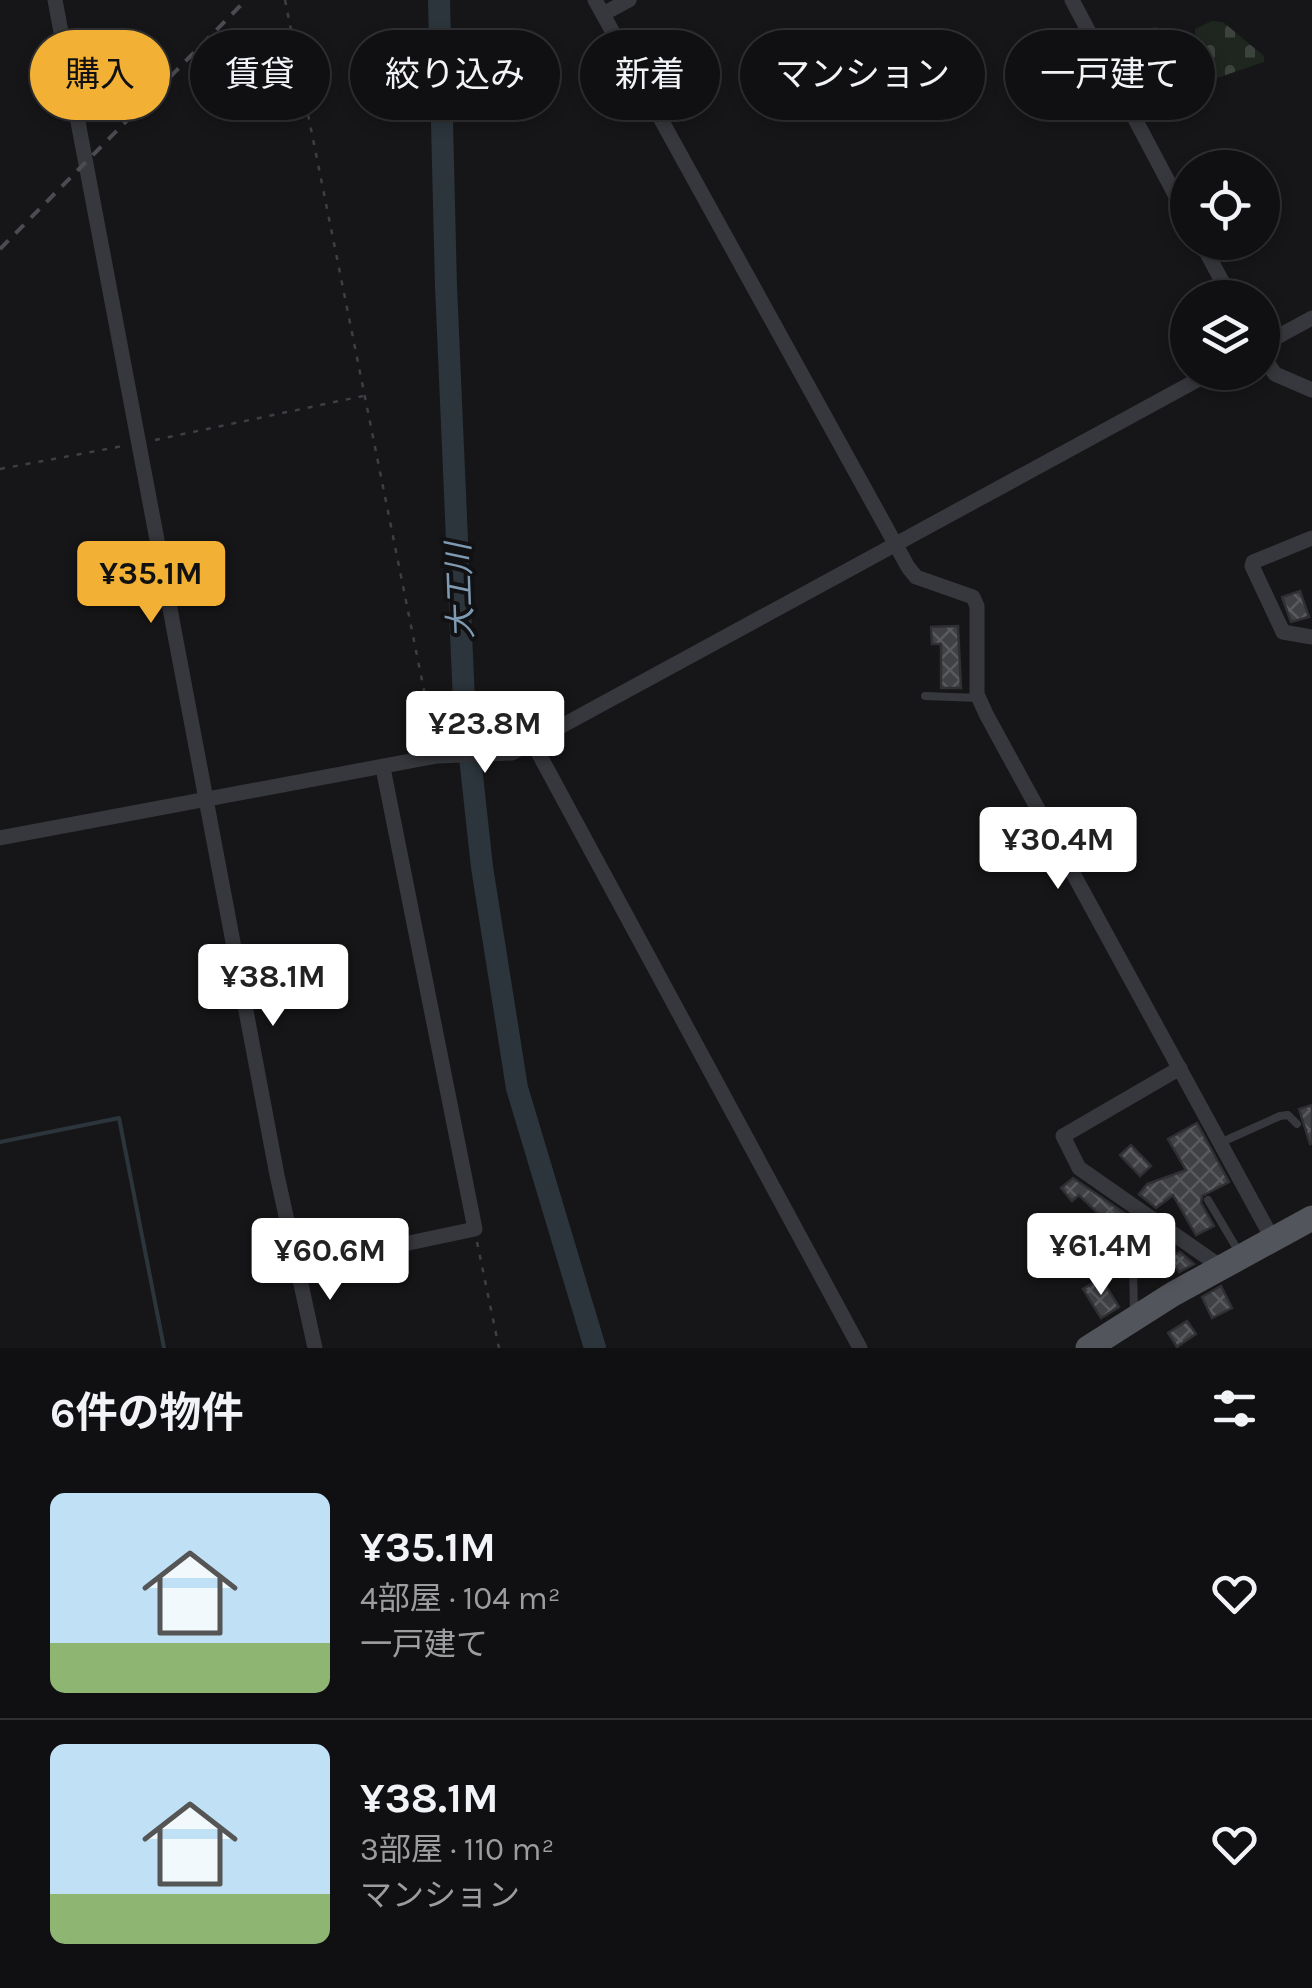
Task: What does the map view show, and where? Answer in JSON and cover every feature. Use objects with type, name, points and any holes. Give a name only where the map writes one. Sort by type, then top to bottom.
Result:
[{"type":"main road","points":[[1088,1348],[1134,1317],[1312,1218]]},
{"type":"street","points":[[54,0],[209,800],[277,1175],[315,1348]]},
{"type":"street","points":[[629,0],[599,7],[916,577],[973,596],[978,606],[979,698],[1272,1238]]},
{"type":"street","points":[[1072,0],[1170,185]]},
{"type":"street","points":[[1280,335],[1312,318]]},
{"type":"street","points":[[1280,376],[1312,390]]},
{"type":"street","points":[[0,838],[437,756],[512,753],[1179,390]]},
{"type":"street","points":[[1312,538],[1253,562],[1252,566],[1283,632],[1312,637]]},
{"type":"street","points":[[533,742],[860,1348]]},
{"type":"street","points":[[300,1266],[475,1229],[383,768]]},
{"type":"street","points":[[1180,1068],[1063,1136],[1079,1168],[1232,1262]]},
{"type":"lane","points":[[925,696],[979,698]]},
{"type":"lane","points":[[1222,1142],[1280,1116],[1288,1115],[1297,1124]]},
{"type":"lane","points":[[1208,1200],[1232,1262]]},
{"type":"lane","points":[[1132,1266],[1134,1317]]},
{"type":"path","points":[[286,0],[437,756]]},
{"type":"path","points":[[0,469],[364,396]]},
{"type":"path","points":[[475,1229],[499,1348]]},
{"type":"green space","points":[[1212,21],[1223,22],[1264,56],[1264,62],[1215,79],[1215,30],[1195,29]]},
{"type":"building","points":[[1300,591],[1309,617],[1291,622],[1282,597]]},
{"type":"building","points":[[958,626],[961,688],[941,688],[941,644],[932,644],[931,627]]},
{"type":"building","points":[[1312,1105],[1312,1143],[1310,1144],[1299,1109]]},
{"type":"building","points":[[1197,1123],[1229,1182],[1202,1196],[1201,1203],[1214,1226],[1196,1235],[1173,1195],[1156,1208],[1139,1194],[1147,1184],[1186,1170],[1168,1139]]},
{"type":"building","points":[[1131,1145],[1151,1166],[1140,1176],[1120,1155]]},
{"type":"building","points":[[1073,1178],[1130,1217],[1143,1233],[1147,1229],[1157,1236],[1171,1254],[1156,1266],[1111,1216],[1106,1221],[1079,1195],[1072,1201],[1061,1188]]},
{"type":"building","points":[[1180,1252],[1194,1264],[1179,1272],[1170,1257]]},
{"type":"building","points":[[1101,1278],[1119,1307],[1101,1318],[1083,1289]]},
{"type":"building","points":[[1221,1286],[1232,1308],[1212,1318],[1202,1297]]},
{"type":"building","points":[[1187,1321],[1196,1334],[1177,1347],[1168,1333]]},
{"type":"waterway","name":"大工川","points":[[439,0],[446,286],[464,702],[482,867],[517,1088],[595,1348]]},
{"type":"waterway","points":[[0,1142],[119,1118],[164,1348]]},
{"type":"railway","points":[[0,249],[246,0]]}]
